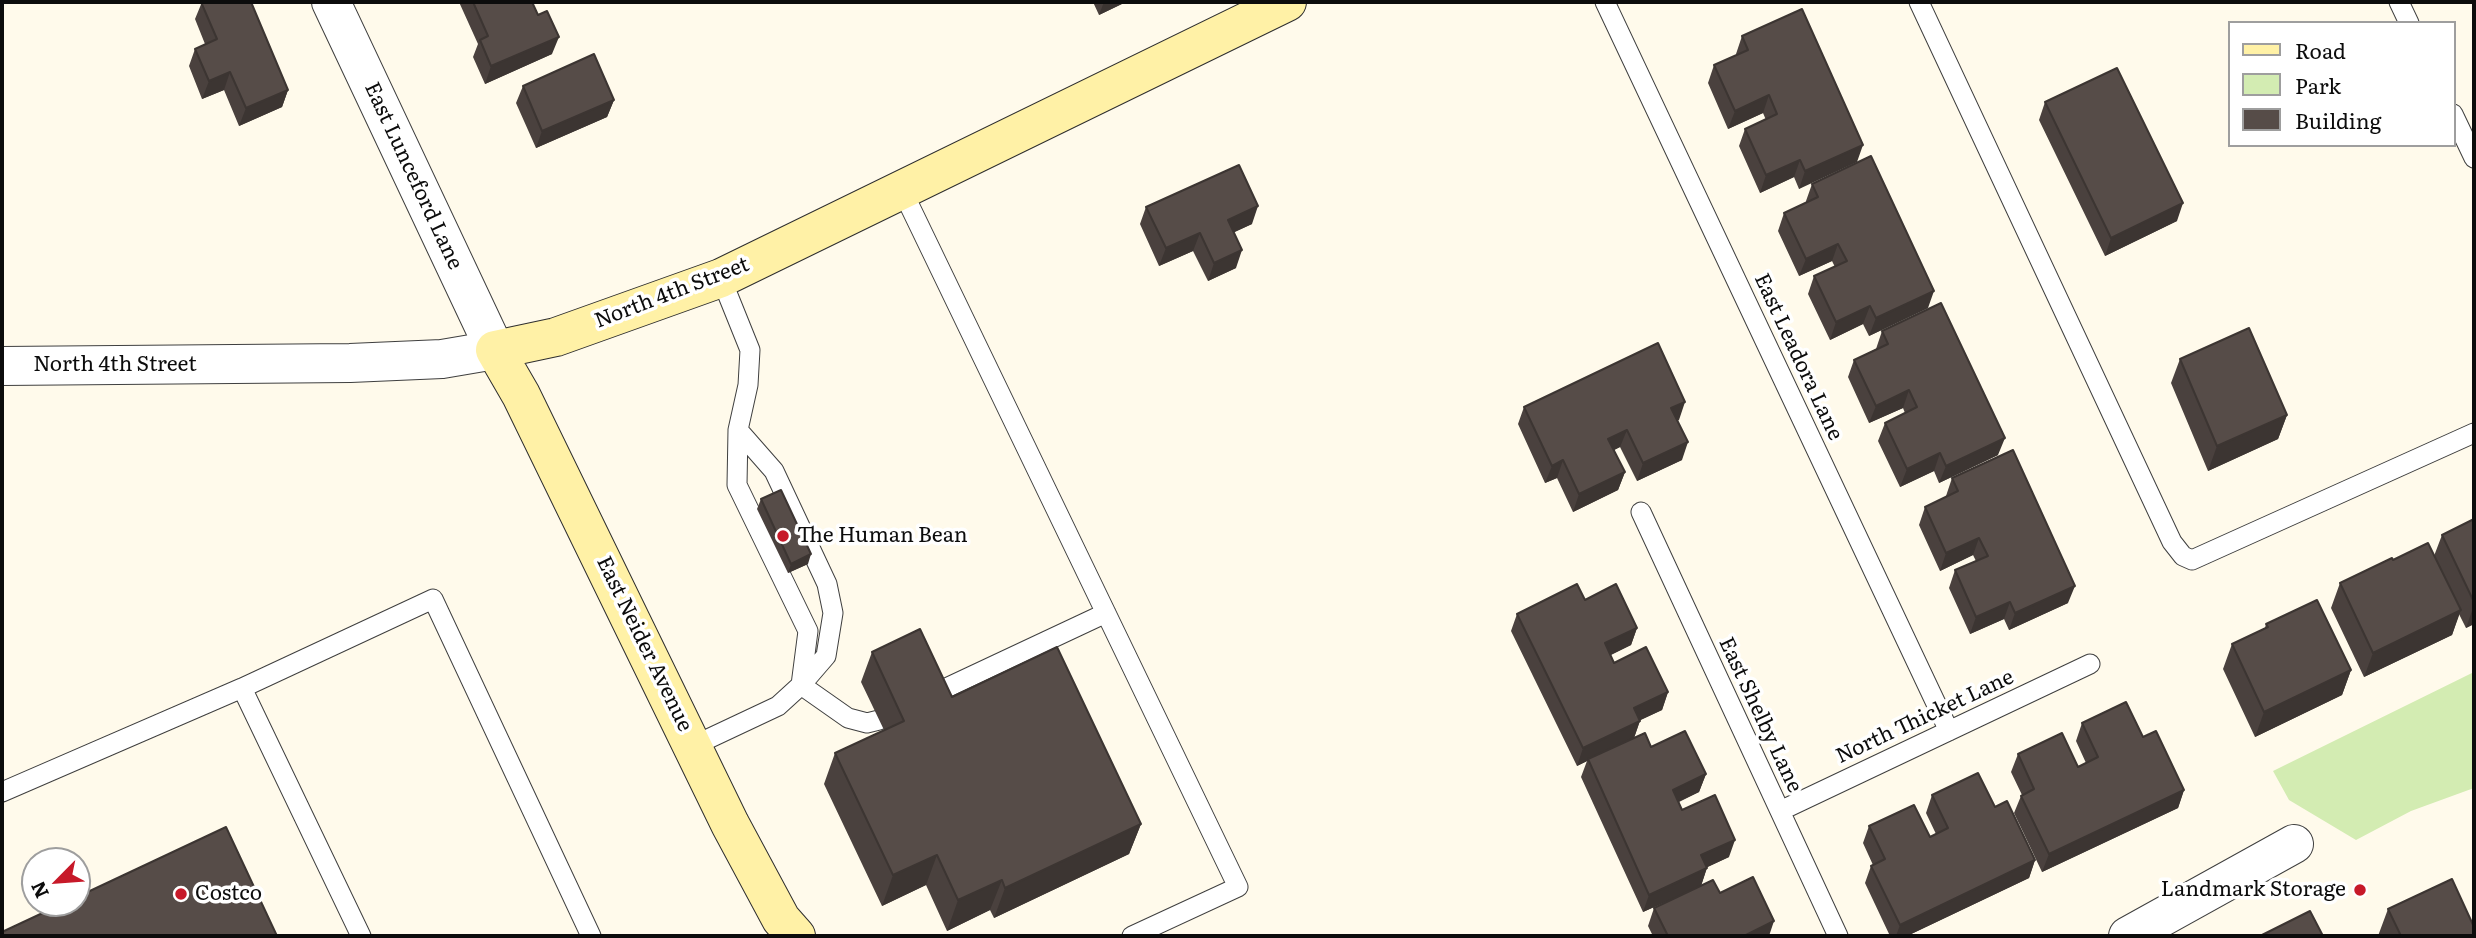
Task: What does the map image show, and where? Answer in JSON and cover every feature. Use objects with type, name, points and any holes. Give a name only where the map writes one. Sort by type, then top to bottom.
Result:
[{"type":"main road","name":"North 4th Street","points":[[495,350],[556,337],[721,278],[1287,2]]},
{"type":"main road","name":"East Neider Avenue","points":[[495,350],[521,395],[730,824],[781,919],[796,936]]},
{"type":"street","name":"East Lunceford Lane","points":[[331,2],[495,350]]},
{"type":"street","name":"North 4th Street","points":[[2,366],[350,363],[442,359],[495,350]]},
{"type":"street","points":[[2128,936],[2294,844]]},
{"type":"lane","name":"East Leadora Lane","points":[[1605,2],[1949,731]]},
{"type":"lane","points":[[1919,2],[2172,542],[2183,556],[2192,560],[2474,433]]},
{"type":"lane","points":[[2399,2],[2408,21]]},
{"type":"lane","points":[[2455,118],[2474,158]]},
{"type":"lane","points":[[902,190],[1238,887],[1132,936]]},
{"type":"lane","points":[[721,278],[750,349],[748,385],[738,430],[737,485],[808,631],[801,685]]},
{"type":"lane","points":[[694,746],[778,706],[801,685],[826,656],[833,613],[827,583],[774,471],[738,430]]},
{"type":"lane","name":"East Shelby Lane","points":[[1641,512],[1838,936]]},
{"type":"lane","points":[[2,792],[242,688],[433,599],[591,936]]},
{"type":"lane","points":[[926,697],[1106,613]]},
{"type":"lane","name":"North Thicket Lane","points":[[1780,811],[2090,664]]},
{"type":"lane","points":[[801,685],[848,719],[867,723],[879,720]]},
{"type":"lane","points":[[242,688],[361,936]]},
{"type":"green space","points":[[2474,672],[2474,788],[2411,811],[2356,840],[2289,800],[2273,771]]},
{"type":"building","points":[[201,2],[251,2],[288,90],[246,108],[230,72],[209,81],[195,49],[217,39]]},
{"type":"building","points":[[473,2],[532,2],[538,15],[547,11],[559,37],[491,66],[480,40],[488,36]]},
{"type":"building","points":[[1802,9],[1863,145],[1805,171],[1800,160],[1766,175],[1745,129],[1777,114],[1769,95],[1735,111],[1714,65],[1748,50],[1742,36]]},
{"type":"building","points":[[594,54],[614,100],[542,131],[523,86]]},
{"type":"building","points":[[2117,68],[2183,203],[2111,238],[2045,102]]},
{"type":"building","points":[[1871,156],[1934,291],[1876,318],[1870,306],[1836,322],[1814,276],[1847,261],[1838,244],[1806,259],[1784,213],[1818,197],[1812,184]]},
{"type":"building","points":[[1239,165],[1258,206],[1228,220],[1242,250],[1214,263],[1200,233],[1166,248],[1146,207]]},
{"type":"building","points":[[1941,303],[2005,438],[1946,466],[1940,453],[1907,469],[1885,423],[1917,407],[1909,390],[1876,406],[1854,360],[1888,344],[1882,331]]},
{"type":"building","points":[[2249,328],[2287,415],[2217,446],[2180,359]]},
{"type":"building","points":[[1658,343],[1685,402],[1671,408],[1688,442],[1643,463],[1627,430],[1608,439],[1625,472],[1579,494],[1563,460],[1552,466],[1524,407]]},
{"type":"building","points":[[2013,450],[2075,586],[2015,613],[2010,602],[1976,617],[1955,570],[1988,556],[1979,538],[1946,553],[1925,507],[1958,491],[1952,478]]},
{"type":"building","name":"The Human Bean","points":[[781,490],[811,554],[791,564],[761,499]]},
{"type":"building","points":[[2474,519],[2474,602],[2442,535]]},
{"type":"building","points":[[2428,543],[2461,610],[2373,653],[2340,583]]},
{"type":"building","points":[[1577,584],[1585,600],[1616,584],[1637,628],[1605,643],[1614,663],[1646,647],[1668,692],[1634,708],[1640,721],[1583,748],[1517,614]]},
{"type":"building","points":[[2317,600],[2351,670],[2264,712],[2232,644],[2268,627],[2266,624]]},
{"type":"building","points":[[920,629],[952,697],[1057,647],[1141,824],[1005,888],[1002,880],[958,900],[937,855],[893,875],[835,753],[904,721],[872,652]]},
{"type":"building","points":[[2126,702],[2143,737],[2156,731],[2184,790],[2049,854],[2021,796],[2034,789],[2018,754],[2062,733],[2078,767],[2098,757],[2082,723]]},
{"type":"building","points":[[1685,731],[1706,774],[1673,790],[1682,810],[1715,795],[1735,840],[1701,855],[1707,868],[1649,895],[1588,759],[1645,733],[1651,747]]},
{"type":"building","points":[[1978,773],[1995,807],[2007,801],[2035,860],[1900,925],[1871,866],[1885,859],[1869,826],[1914,805],[1930,837],[1948,828],[1932,795]]},
{"type":"building","name":"Costco","points":[[226,827],[277,936],[2,936],[2,932],[34,917],[91,917],[91,890]]},
{"type":"building","points":[[1753,877],[1774,921],[1744,936],[1668,936],[1654,908],[1713,880],[1720,893]]},
{"type":"building","points":[[2452,879],[2474,927],[2474,936],[2401,936],[2388,909]]},
{"type":"building","points":[[2310,911],[2323,936],[2260,936]]},
{"type":"place","name":"The Human Bean","points":[[783,536]]},
{"type":"place","name":"Landmark Storage","points":[[2360,890]]},
{"type":"place","name":"Costco","points":[[181,894]]}]
